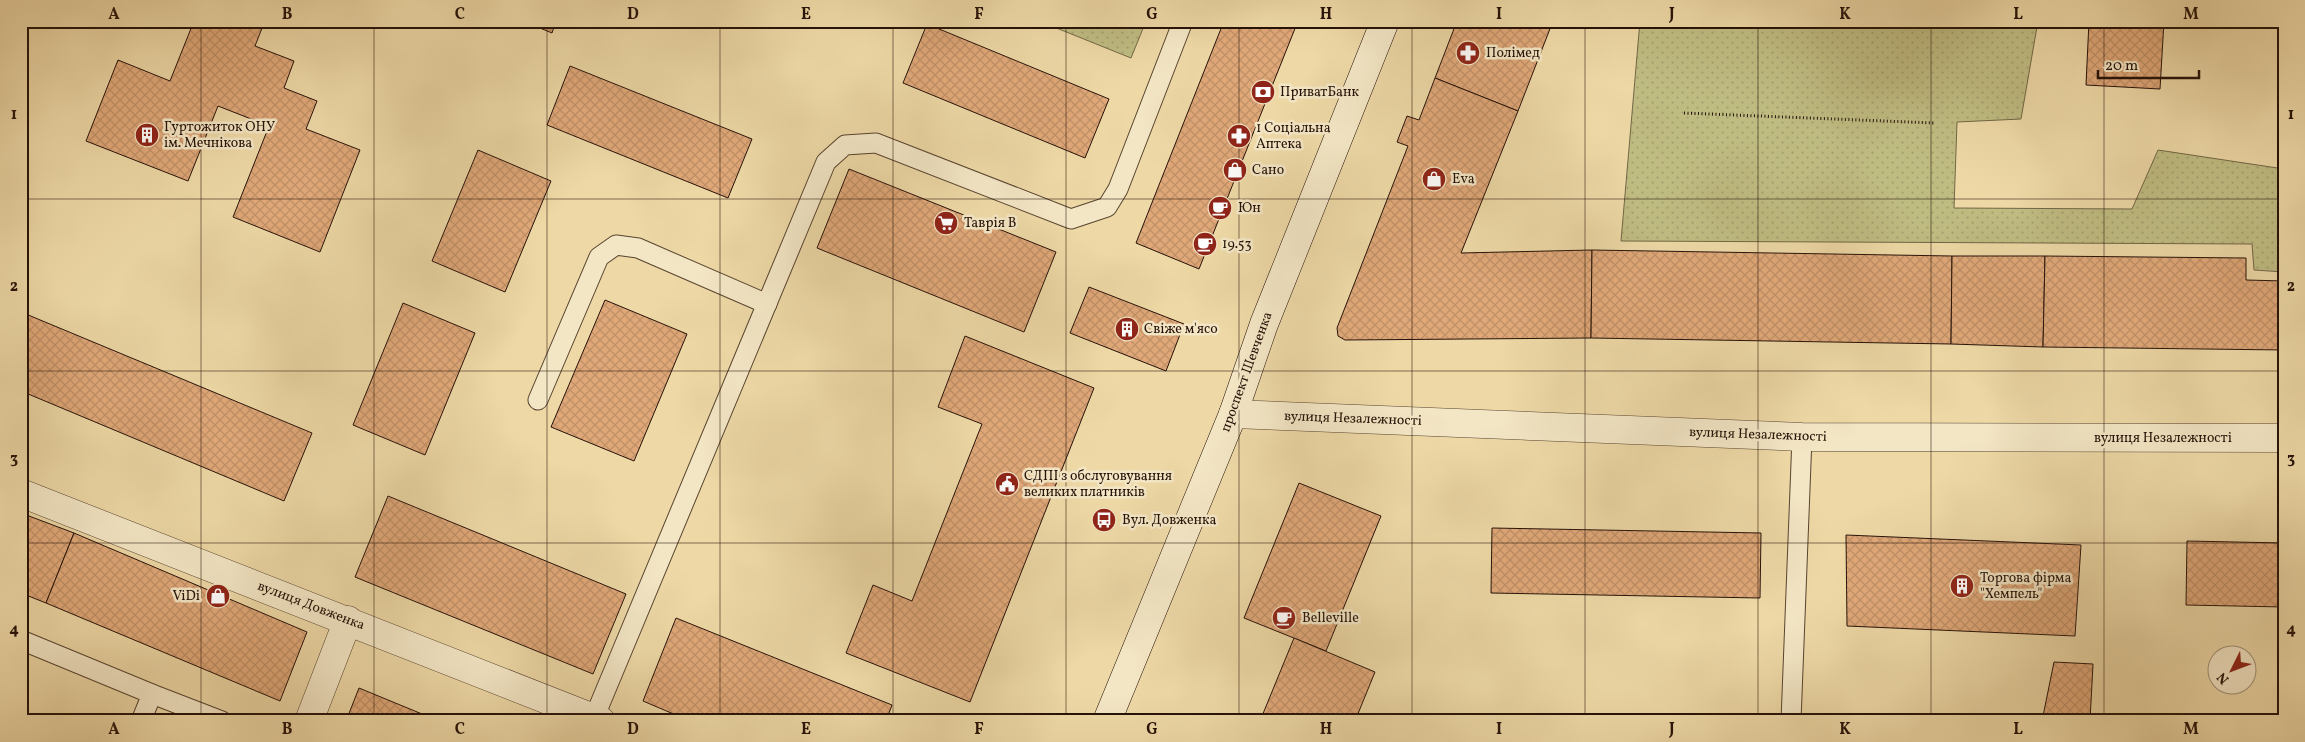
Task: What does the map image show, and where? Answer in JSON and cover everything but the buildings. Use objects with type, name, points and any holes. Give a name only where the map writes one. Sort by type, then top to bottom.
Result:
[{"type":"street","name":"проспект Шевченка","points":[[1107,721],[1233,414],[1264,324],[1385,21]]},
{"type":"street","name":"вулиця Незалежності","points":[[1233,414],[1802,437],[2284,438]]},
{"type":"street","name":"вулиця Довженка","points":[[21,493],[348,620],[559,713],[597,719]]},
{"type":"street","points":[[309,721],[348,620]]},
{"type":"lane","points":[[597,719],[826,162],[846,145],[876,143],[1071,219],[1107,207],[1118,189],[1183,21]]},
{"type":"lane","points":[[538,400],[599,257],[616,245],[638,248],[767,304]]},
{"type":"lane","points":[[1791,721],[1802,437]]},
{"type":"lane","points":[[21,640],[222,721]]},
{"type":"lane","points":[[141,721],[152,694]]},
{"type":"path","points":[[1684,113],[1934,123]]},
{"type":"shaded area","points":[[1039,21],[1146,21],[1131,58]]},
{"type":"shaded area","points":[[1640,21],[2038,21],[2021,119],[1957,122],[1954,208],[2132,209],[2158,150],[2284,169],[2284,272],[2254,270],[2252,244],[1621,241]]},
{"type":"place","name":"Полімед","points":[[1468,53]]},
{"type":"place","name":"ПриватБанк","points":[[1263,92]]},
{"type":"place","name":"Гуртожиток ОНУ ім. Мечнікова","points":[[147,135]]},
{"type":"place","name":"1 Соціальна Аптека","points":[[1239,136]]},
{"type":"place","name":"Сано","points":[[1235,170]]},
{"type":"place","name":"Eva","points":[[1434,179]]},
{"type":"place","name":"Юн","points":[[1220,208]]},
{"type":"place","name":"Таврія В","points":[[946,223]]},
{"type":"place","name":"19.53","points":[[1205,244]]},
{"type":"place","name":"Свіже м'ясо","points":[[1127,329]]},
{"type":"place","name":"СДПІ з обслуговування великих платників","points":[[1007,484]]},
{"type":"place","name":"Вул. Довженка","points":[[1104,520]]},
{"type":"place","name":"Торгова фірма \"Хемпель\"","points":[[1962,586]]},
{"type":"place","name":"ViDi","points":[[218,596]]},
{"type":"place","name":"Belleville","points":[[1284,618]]}]
